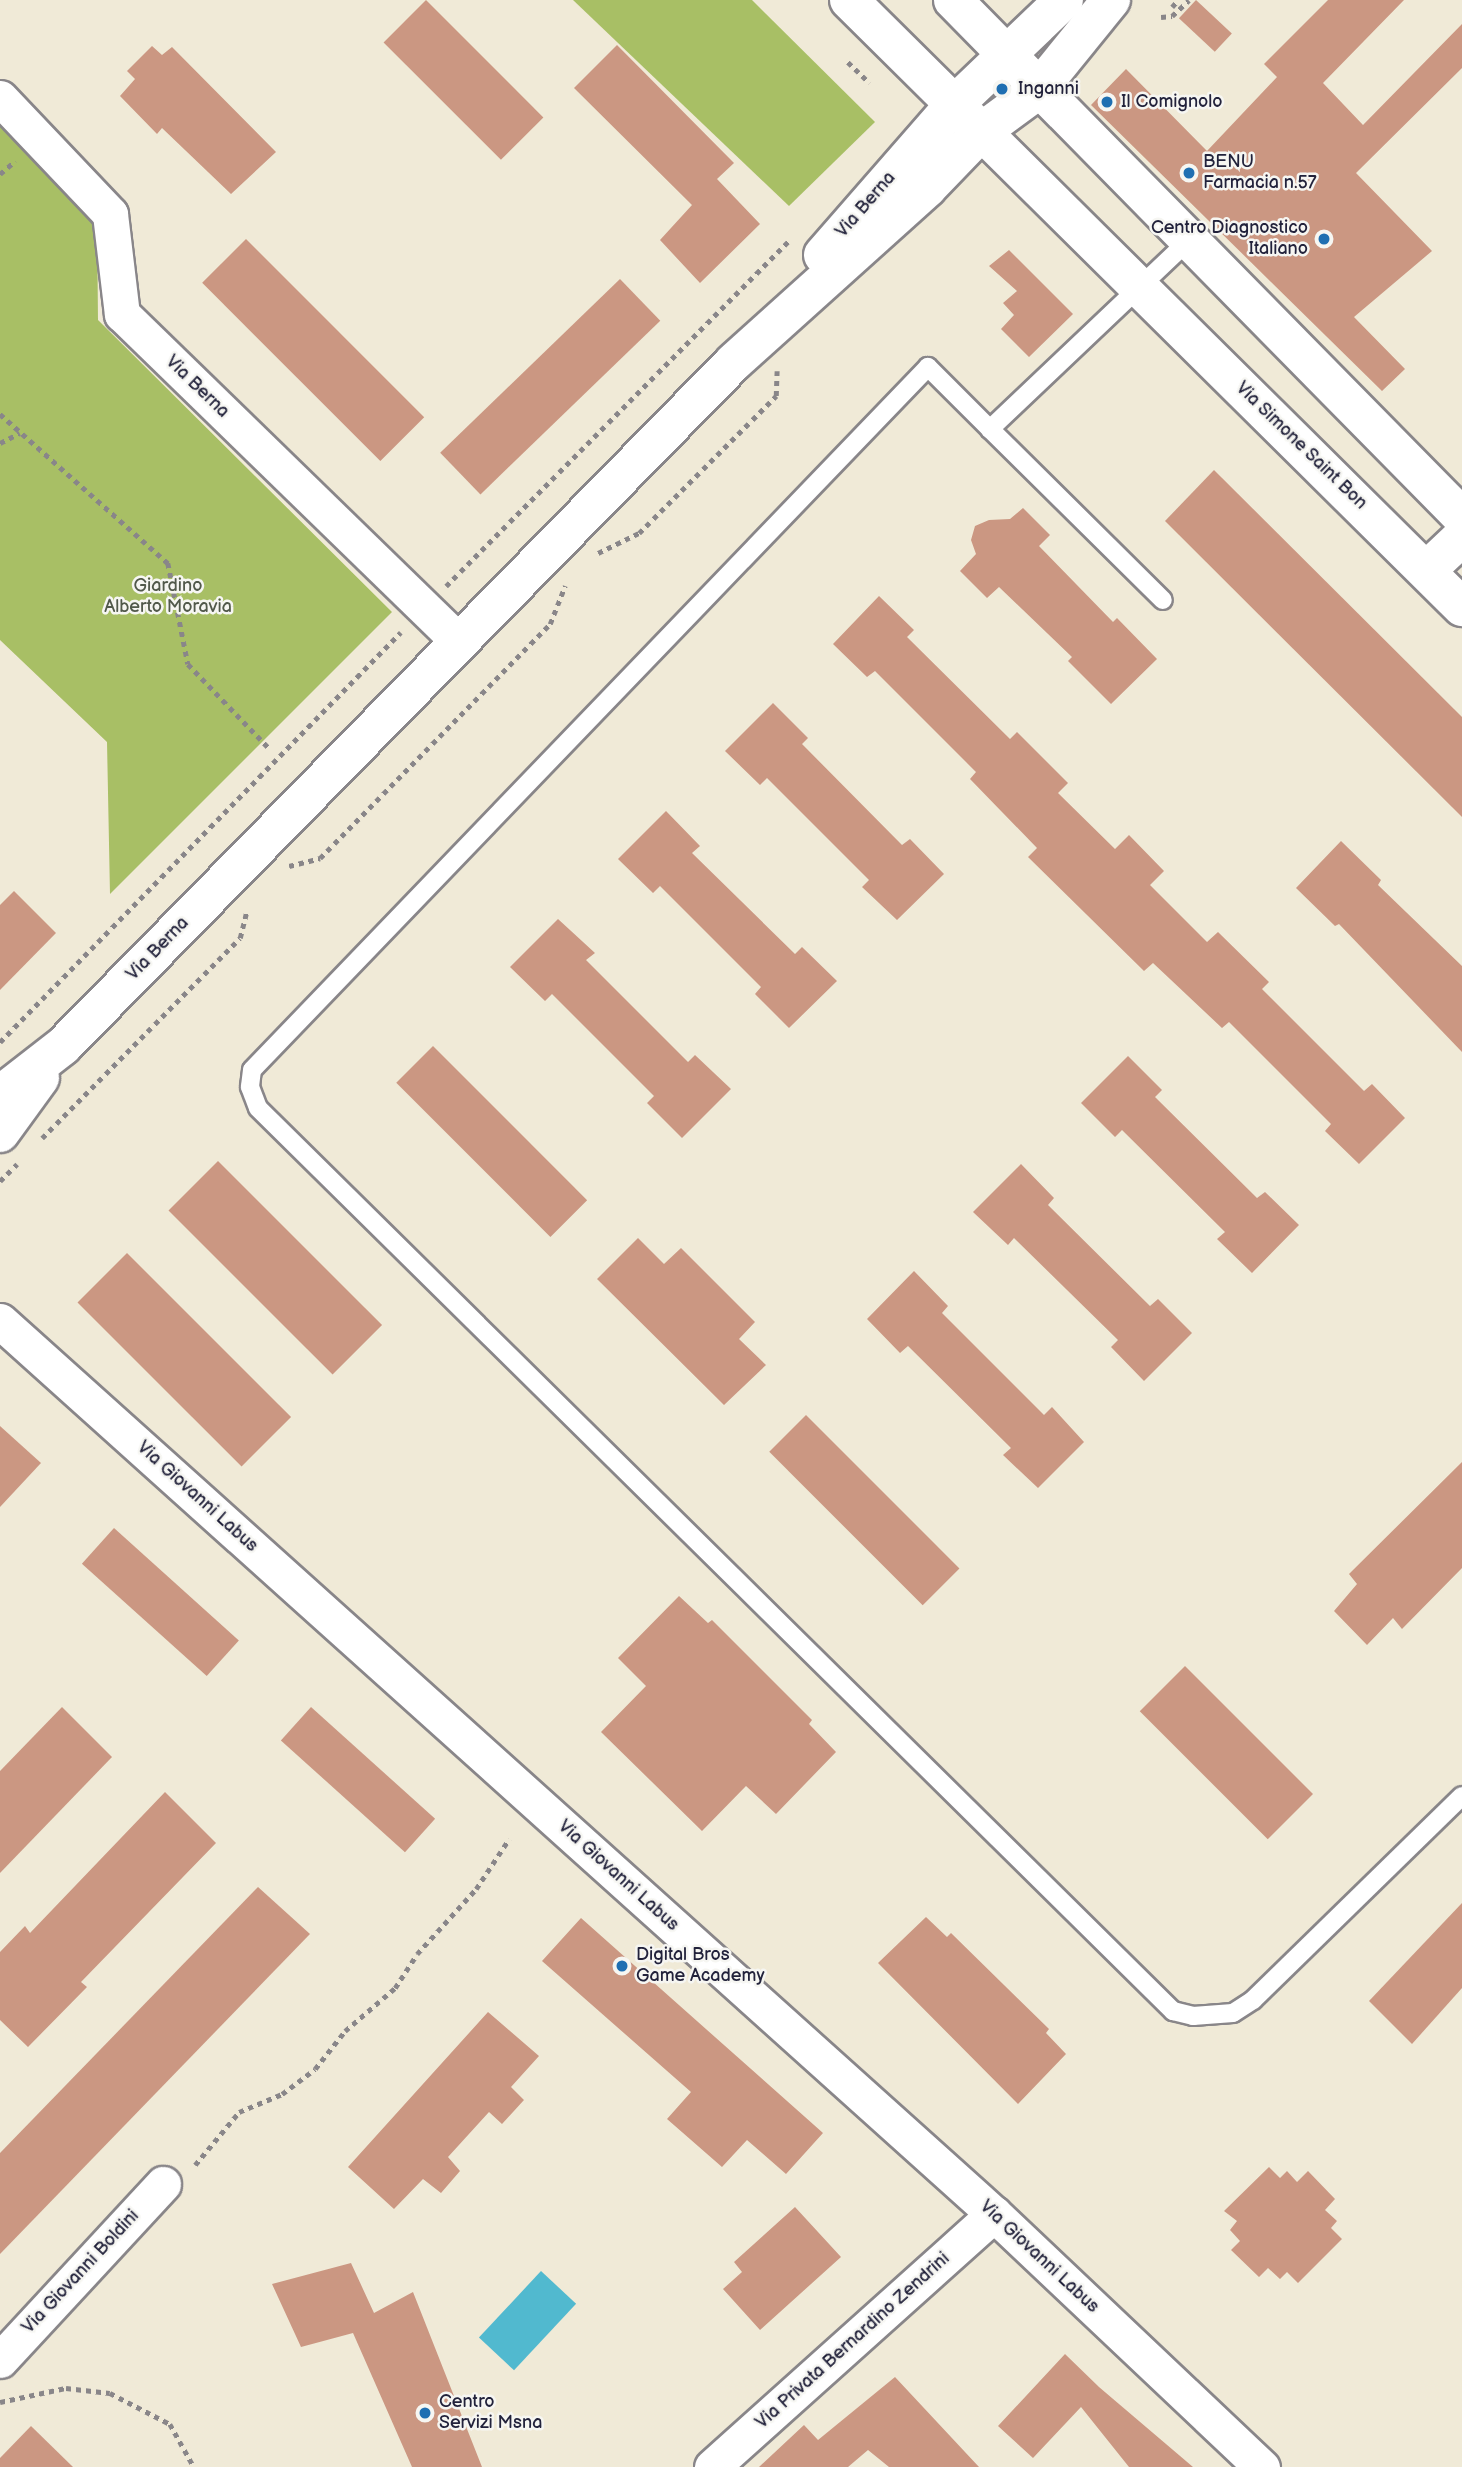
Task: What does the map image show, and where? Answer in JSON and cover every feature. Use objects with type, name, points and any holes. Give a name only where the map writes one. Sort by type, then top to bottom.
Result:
[{"type":"main road","name":"Via Simone Saint Bon","points":[[849,0],[1462,607]]},
{"type":"main road","points":[[953,0],[1187,242],[1462,517]]},
{"type":"main road","name":"Via Berna","points":[[734,362],[954,105],[1064,0]]},
{"type":"main road","name":"Via Berna","points":[[0,1094],[63,1046],[734,362],[927,188],[981,132],[1038,90],[1111,0]]},
{"type":"main road","points":[[1427,570],[1462,537]]},
{"type":"main road","name":"Via Berna","points":[[10,1147],[63,1046]]},
{"type":"street","name":"Via Berna","points":[[0,98],[110,215],[122,314],[459,642]]},
{"type":"street","name":"Via Giovanni Labus","points":[[0,1321],[994,2214],[1262,2467]]},
{"type":"street","name":"Via Giovanni Boldini","points":[[0,2360],[163,2185]]},
{"type":"street","name":"Via Privata Bernardino Zendrini","points":[[712,2467],[994,2214]]},
{"type":"lane","points":[[990,429],[1187,242]]},
{"type":"lane","points":[[1163,600],[928,367],[252,1070],[250,1087],[258,1108],[1173,2011],[1194,2016],[1233,2013],[1253,2000],[1462,1796]]},
{"type":"path","points":[[1172,7],[1178,0]]},
{"type":"path","points":[[1161,18],[1172,16],[1189,0]]},
{"type":"path","points":[[848,62],[870,83]]},
{"type":"path","points":[[444,588],[801,229]]},
{"type":"path","points":[[590,557],[639,534],[776,396],[779,321]]},
{"type":"path","points":[[0,414],[168,563],[188,664],[268,747]]},
{"type":"path","points":[[0,443],[20,433]]},
{"type":"path","points":[[281,868],[320,858],[551,624],[567,582]]},
{"type":"path","points":[[0,1041],[409,623]]},
{"type":"path","points":[[38,1142],[240,938],[249,899]]},
{"type":"path","points":[[0,1181],[10,1147]]},
{"type":"path","points":[[195,2165],[239,2112],[282,2094],[315,2069],[345,2031],[396,1988],[418,1954],[476,1889],[509,1839]]},
{"type":"path","points":[[0,2402],[66,2388],[110,2393],[170,2424],[194,2467]]},
{"type":"green space","points":[[573,0],[752,0],[875,122],[789,206]]},
{"type":"green space","name":"Giardino Alberto Moravia","points":[[0,120],[97,216],[98,320],[392,612],[110,894],[107,742],[0,640]]},
{"type":"water","points":[[541,2271],[576,2304],[514,2370],[479,2338]]},
{"type":"building","points":[[426,0],[543,117],[501,160],[384,42]]},
{"type":"building","points":[[1196,0],[1232,33],[1215,52],[1179,18]]},
{"type":"building","points":[[1328,0],[1404,0],[1323,83],[1363,125],[1462,24],[1462,68],[1356,173],[1432,251],[1354,317],[1405,369],[1382,391],[1091,105],[1126,69],[1207,151],[1277,77],[1264,64]]},
{"type":"building","points":[[617,45],[734,163],[717,179],[760,224],[700,283],[660,240],[692,205],[574,88]]},
{"type":"building","points":[[152,46],[162,55],[172,47],[276,152],[231,194],[162,128],[157,134],[120,96],[135,79],[127,71]]},
{"type":"building","points":[[246,239],[424,417],[380,461],[202,283]]},
{"type":"building","points":[[1009,250],[1073,314],[1029,357],[1001,329],[1014,315],[1003,303],[1017,291],[989,266]]},
{"type":"building","points":[[620,279],[660,321],[480,494],[440,453]]},
{"type":"building","points":[[1214,470],[1462,717],[1462,817],[1165,521]]},
{"type":"building","points":[[1023,508],[1050,535],[1039,546],[1113,622],[1117,618],[1157,659],[1111,704],[1068,661],[1072,657],[999,587],[987,598],[960,571],[976,554],[971,540],[975,526],[989,520],[1010,519]]},
{"type":"building","points":[[879,596],[914,630],[907,637],[1010,739],[1017,732],[1068,783],[1058,793],[1115,849],[1129,835],[1164,871],[1150,885],[1207,942],[1218,932],[1269,982],[1262,989],[1364,1091],[1372,1084],[1405,1118],[1359,1164],[1325,1131],[1331,1124],[1229,1022],[1222,1028],[1153,963],[1144,971],[1028,857],[1037,848],[970,779],[976,772],[875,671],[867,677],[833,644]]},
{"type":"building","points":[[773,703],[808,738],[802,744],[902,845],[910,839],[944,874],[897,920],[862,887],[869,880],[767,778],[760,785],[725,751]]},
{"type":"building","points":[[666,811],[700,846],[692,853],[795,954],[802,947],[837,981],[789,1028],[755,994],[761,987],[660,886],[653,893],[618,859]]},
{"type":"building","points":[[1341,841],[1381,880],[1378,885],[1462,966],[1462,1052],[1339,924],[1335,926],[1296,888]]},
{"type":"building","points":[[14,891],[56,933],[0,990],[0,905]]},
{"type":"building","points":[[558,919],[595,953],[586,960],[688,1062],[695,1055],[731,1089],[682,1138],[647,1103],[654,1096],[552,994],[545,1001],[510,967]]},
{"type":"building","points":[[433,1046],[587,1200],[550,1237],[396,1083]]},
{"type":"building","points":[[1128,1056],[1162,1090],[1155,1097],[1257,1198],[1265,1192],[1299,1225],[1252,1273],[1217,1239],[1225,1232],[1122,1130],[1115,1137],[1081,1103]]},
{"type":"building","points":[[218,1161],[382,1325],[333,1375],[169,1210]]},
{"type":"building","points":[[1021,1164],[1054,1198],[1048,1205],[1150,1306],[1158,1299],[1192,1333],[1144,1381],[1111,1347],[1118,1340],[1014,1238],[1008,1245],[973,1212]]},
{"type":"building","points":[[638,1238],[664,1264],[681,1248],[755,1322],[739,1339],[766,1365],[724,1405],[597,1279]]},
{"type":"building","points":[[127,1253],[291,1417],[242,1467],[78,1302]]},
{"type":"building","points":[[914,1271],[948,1306],[942,1313],[1044,1415],[1052,1407],[1084,1442],[1038,1488],[1003,1455],[1011,1448],[908,1346],[900,1353],[867,1319]]},
{"type":"building","points":[[806,1415],[959,1568],[923,1605],[769,1452]]},
{"type":"building","points":[[0,1426],[41,1463],[0,1507]]},
{"type":"building","points":[[1462,1462],[1462,1568],[1402,1629],[1393,1618],[1367,1645],[1334,1611],[1357,1584],[1349,1574]]},
{"type":"building","points":[[114,1528],[239,1640],[207,1676],[82,1564]]},
{"type":"building","points":[[679,1596],[708,1623],[712,1620],[812,1720],[809,1724],[836,1752],[776,1814],[746,1786],[702,1831],[601,1732],[646,1686],[618,1658]]},
{"type":"building","points":[[1185,1666],[1313,1794],[1268,1839],[1140,1711]]},
{"type":"building","points":[[62,1707],[112,1757],[0,1873],[0,1771]]},
{"type":"building","points":[[311,1707],[435,1819],[405,1852],[281,1740]]},
{"type":"building","points":[[165,1792],[216,1843],[81,1982],[87,1987],[28,2047],[0,2020],[0,1952],[25,1926],[30,1933]]},
{"type":"building","points":[[258,1887],[310,1934],[0,2254],[0,2153]]},
{"type":"building","points":[[1462,1903],[1462,1988],[1412,2044],[1369,2001]]},
{"type":"building","points":[[926,1917],[947,1937],[951,1933],[1049,2029],[1046,2033],[1066,2054],[1018,2104],[878,1963]]},
{"type":"building","points":[[581,1918],[823,2133],[786,2174],[747,2140],[722,2167],[667,2119],[691,2092],[542,1961]]},
{"type":"building","points":[[488,2012],[539,2056],[511,2087],[524,2100],[502,2124],[489,2112],[448,2157],[460,2171],[441,2193],[423,2179],[394,2209],[348,2167]]},
{"type":"building","points":[[1269,2167],[1280,2178],[1287,2171],[1297,2182],[1308,2171],[1335,2199],[1325,2210],[1337,2221],[1331,2228],[1342,2239],[1298,2283],[1287,2272],[1280,2279],[1268,2268],[1259,2277],[1231,2250],[1240,2241],[1230,2230],[1237,2221],[1224,2211]]},
{"type":"building","points":[[795,2207],[841,2257],[760,2330],[723,2289],[742,2272],[734,2262]]},
{"type":"building","name":"Centro Servizi Msna","points":[[351,2263],[374,2313],[413,2292],[482,2467],[412,2467],[353,2333],[301,2347],[272,2284]]},
{"type":"building","points":[[1065,2354],[1099,2387],[1193,2467],[1129,2467],[1081,2407],[1033,2458],[998,2426]]},
{"type":"building","points":[[895,2377],[979,2467],[889,2467],[868,2450],[848,2467],[759,2467],[804,2425],[818,2440]]},
{"type":"building","points":[[31,2426],[73,2467],[0,2467],[0,2458]]},
{"type":"place","name":"Inganni","points":[[1002,89]]},
{"type":"place","name":"Il Comignolo","points":[[1107,102]]},
{"type":"place","name":"BENU Farmacia n.57","points":[[1189,173]]},
{"type":"place","name":"Centro Diagnostico Italiano","points":[[1324,239]]},
{"type":"place","name":"Digital Bros Game Academy","points":[[622,1966]]},
{"type":"place","name":"Centro Servizi Msna","points":[[425,2413]]}]
